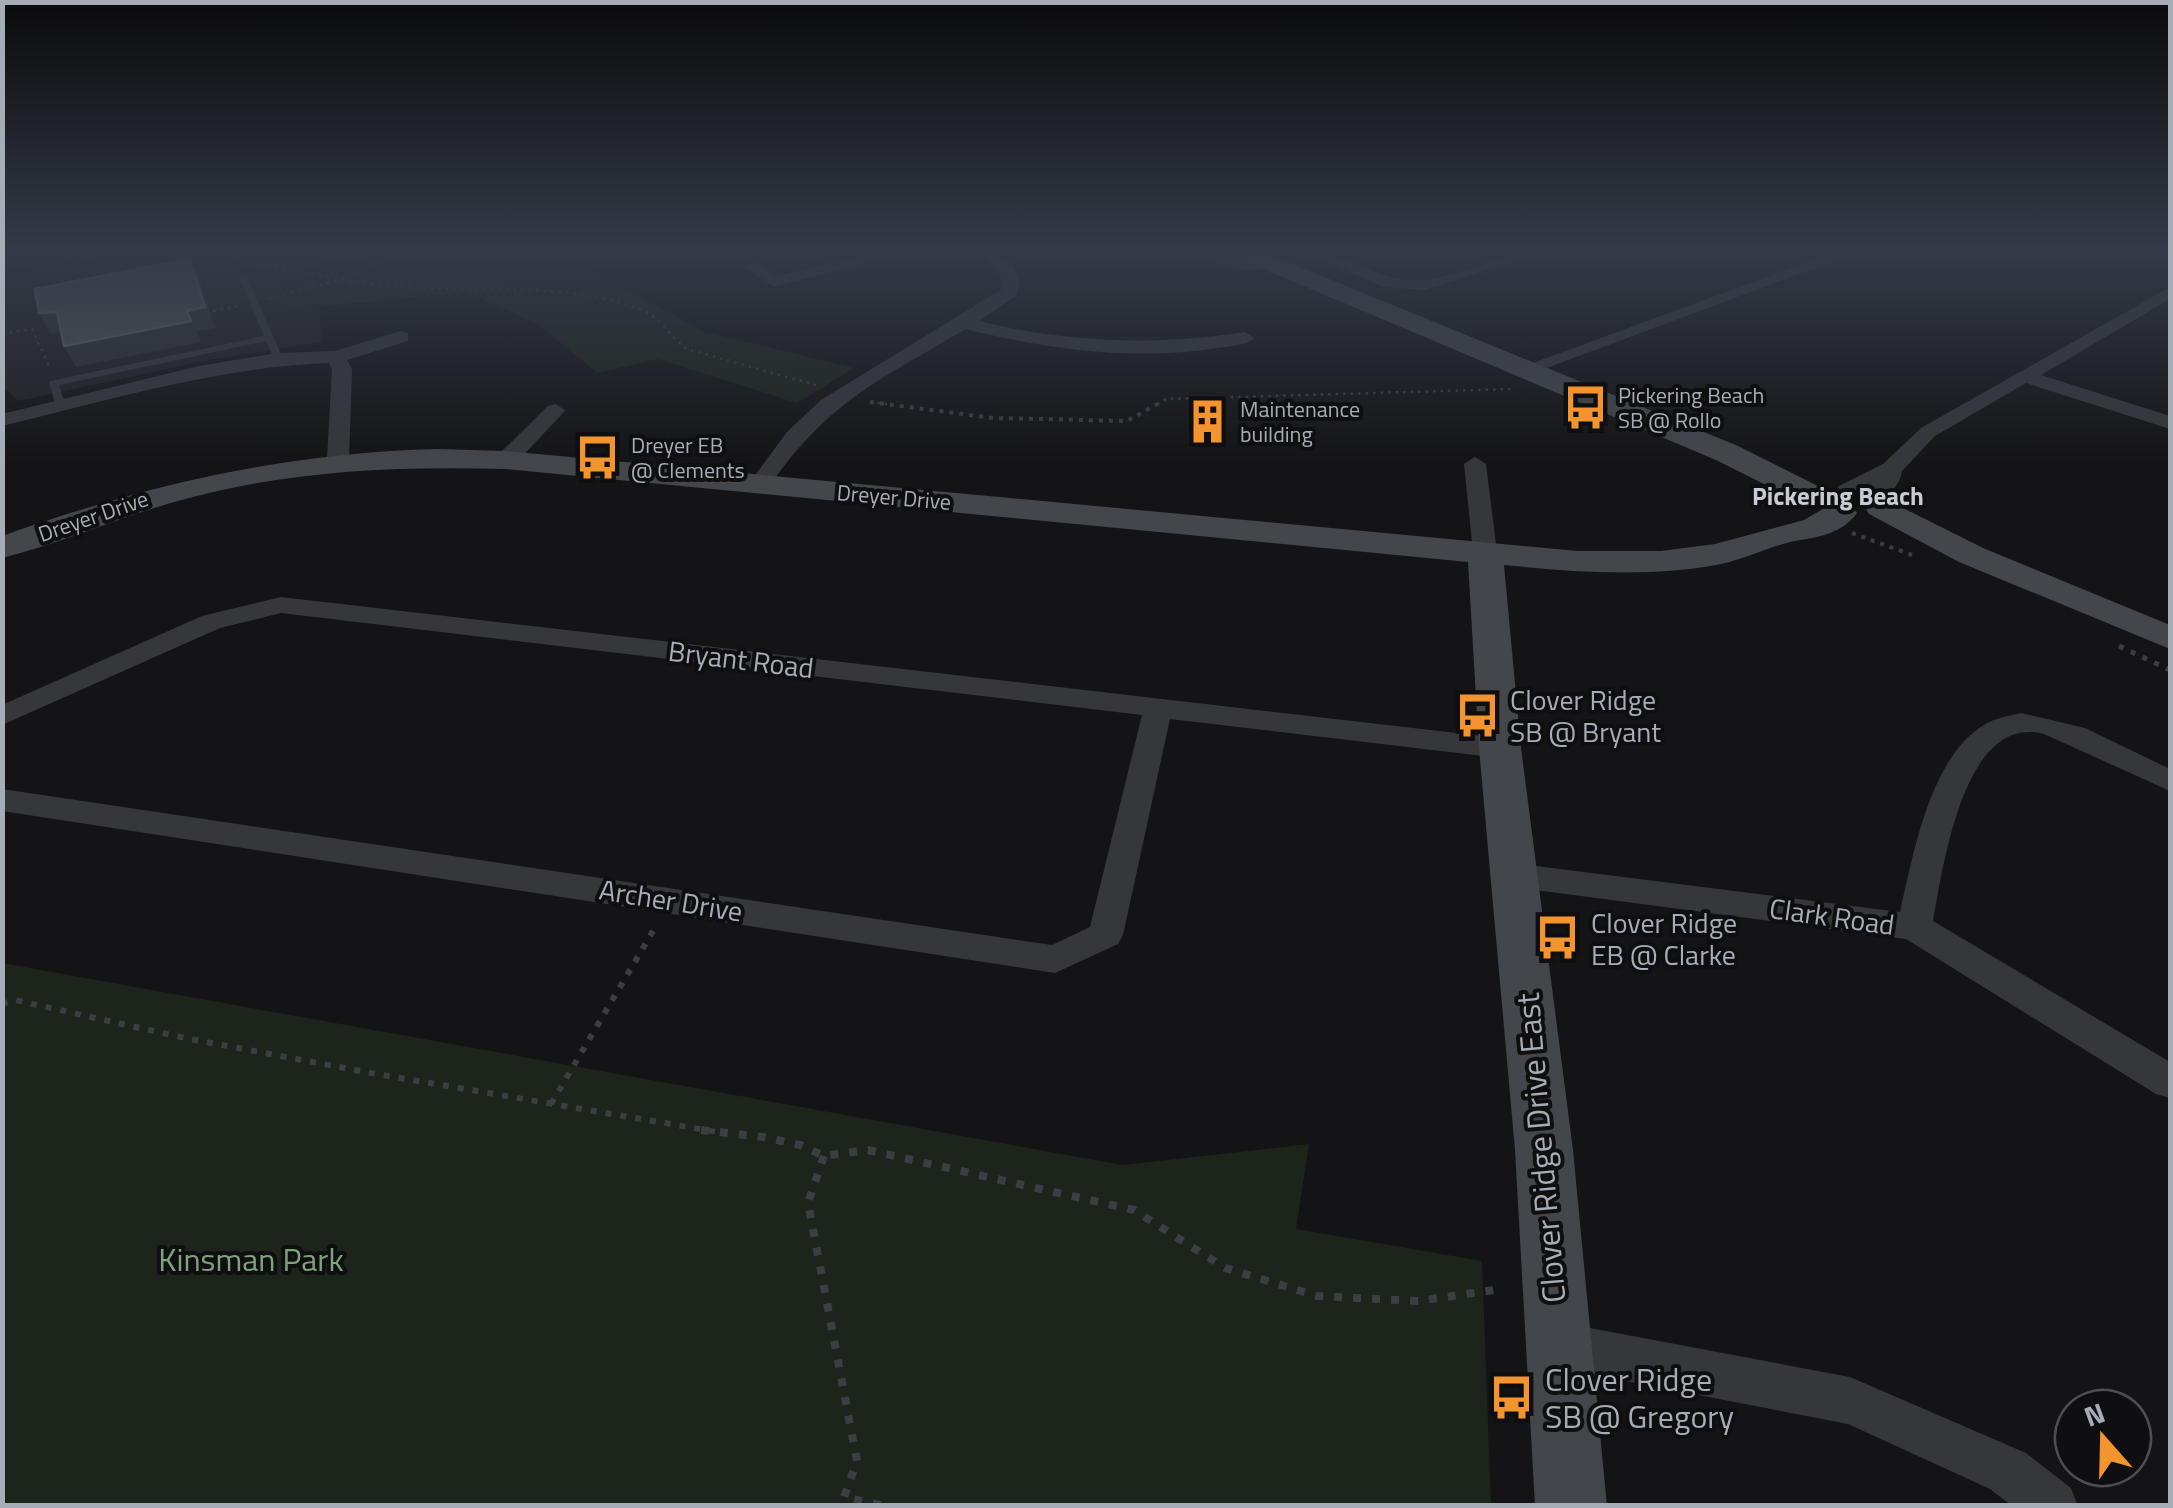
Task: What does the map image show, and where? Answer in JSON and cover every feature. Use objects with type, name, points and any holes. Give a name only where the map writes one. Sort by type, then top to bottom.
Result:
[{"type":"street","points":[[1402,322],[1526,379],[1727,453],[1846,501],[1950,551],[1971,555],[2170,638]]},
{"type":"street","points":[[1526,379],[1670,322]]},
{"type":"street","points":[[1846,501],[1890,478],[1891,469],[1928,432],[2118,322]]},
{"type":"street","points":[[758,486],[803,427],[841,394],[966,323],[1057,345],[1122,350],[1166,349],[1245,338]]},
{"type":"street","points":[[2,420],[57,393],[278,359],[336,357],[401,337]]},
{"type":"street","points":[[336,357],[342,369],[338,460]]},
{"type":"street","points":[[2027,376],[2170,424]]},
{"type":"street","points":[[506,460],[556,410]]},
{"type":"street","name":"Dreyer Drive","points":[[2,548],[168,492],[226,478],[338,460],[413,456],[506,460],[1578,562],[1660,561],[1719,554],[1792,531],[1811,530],[1846,501]]},
{"type":"street","points":[[1475,464],[1485,552]]},
{"type":"street","name":"Clover Ridge Drive East","points":[[1485,552],[1500,748],[1544,1150],[1571,1506]]},
{"type":"street","name":"Bryant Road","points":[[2,716],[211,622],[281,605],[1500,748]]},
{"type":"street","name":"Archer Drive","points":[[2,800],[1055,958],[1106,935],[1158,710]]},
{"type":"street","points":[[1914,927],[1951,781],[1986,735],[2023,721],[2074,735],[2170,781]]},
{"type":"street","name":"Clark Road","points":[[1513,875],[1914,927],[2170,1082]]},
{"type":"street","points":[[1558,1345],[1850,1401],[2008,1471],[2053,1506]]},
{"type":"lane","points":[[262,322],[278,359]]},
{"type":"lane","points":[[49,366],[57,393],[268,338]]},
{"type":"path","points":[[663,322],[673,340],[688,348],[858,400],[993,418],[1128,421],[1166,399],[1526,379]]},
{"type":"path","points":[[2,334],[32,329],[49,366]]},
{"type":"path","points":[[550,1104],[674,900]]},
{"type":"path","points":[[2,1004],[15,1000],[185,1038],[550,1104],[763,1137],[800,1145],[824,1156],[868,1150],[1134,1210],[1226,1268],[1317,1296],[1418,1301],[1494,1290]]},
{"type":"path","points":[[824,1156],[808,1203],[857,1461],[844,1497],[884,1506]]},
{"type":"shaded area","points":[[3,322],[320,322],[322,342],[203,361],[19,401],[3,387]]},
{"type":"green space","points":[[533,322],[687,322],[705,332],[854,368],[797,403],[658,359],[597,373]]},
{"type":"green space","name":"Kinsman Park","points":[[2,963],[1123,1165],[1309,1144],[1296,1229],[1482,1261],[1491,1505],[3,1505]]},
{"type":"building","points":[[59,322],[184,322],[64,346]]},
{"type":"place","name":"Pickering Beach SB @ Rollo","points":[[1585,408]]},
{"type":"place","name":"Maintenance building","points":[[1207,422]]},
{"type":"place","name":"Dreyer EB @ Clements","points":[[598,458]]},
{"type":"place","name":"Clover Ridge SB @ Bryant","points":[[1477,715]]},
{"type":"place","name":"Clover Ridge EB @ Clarke","points":[[1558,938]]},
{"type":"place","name":"Clover Ridge SB @ Gregory","points":[[1512,1397]]},
{"type":"district","name":"Pickering Beach","points":[[1838,496]]}]
